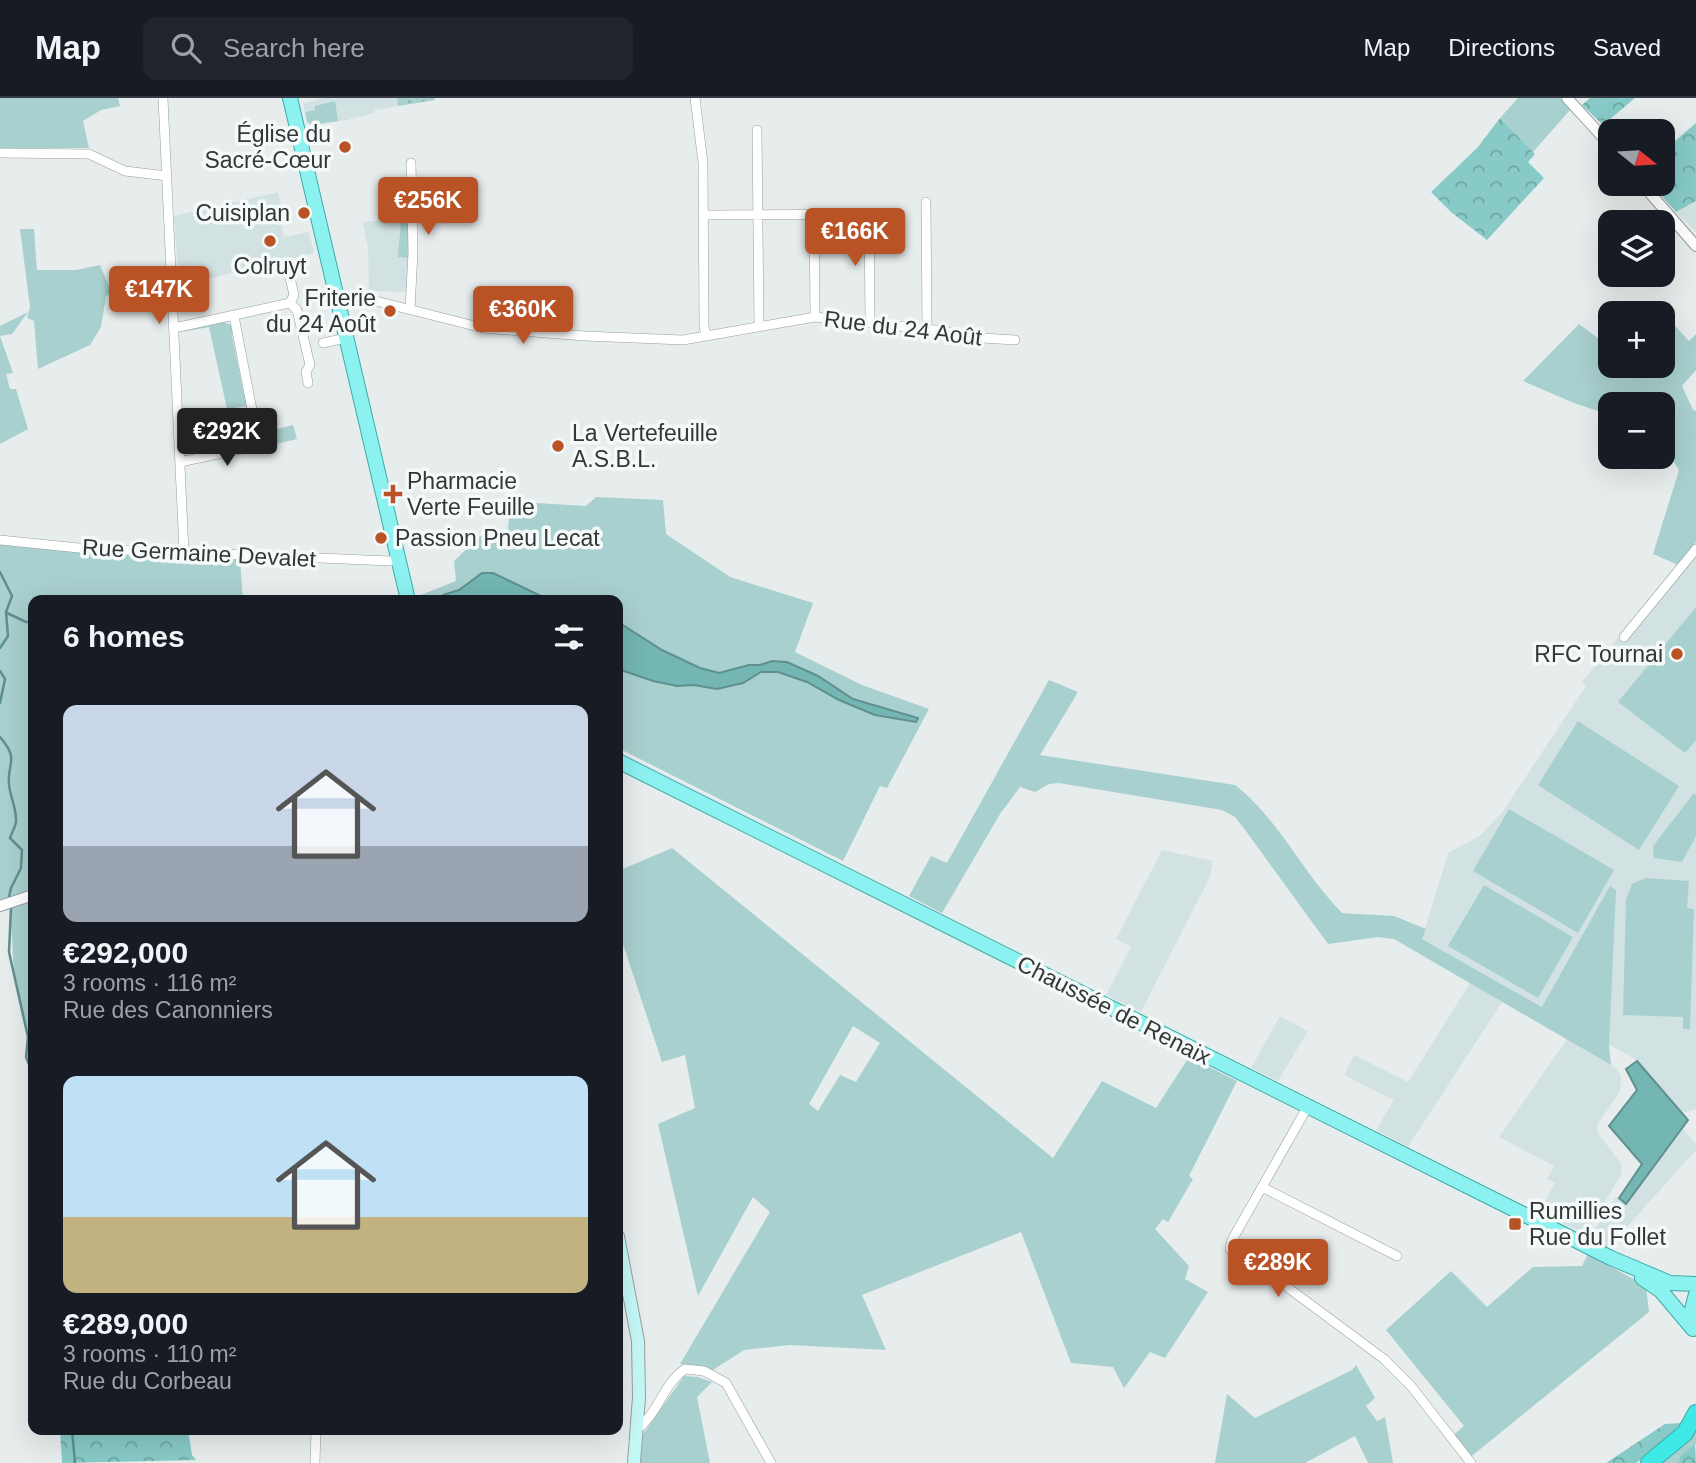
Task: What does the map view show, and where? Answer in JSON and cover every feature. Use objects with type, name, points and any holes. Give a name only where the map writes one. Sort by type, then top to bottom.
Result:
[{"type":"highway","points":[[1649,1463],[1685,1433],[1696,1413]]},
{"type":"main road","points":[[290,98],[405,595]]},
{"type":"main road","name":"Chaussée de Renaix","points":[[623,764],[1611,1258],[1671,1283],[1696,1284]]},
{"type":"main road","name":"Chaussée de Renaix","points":[[1611,1258],[1661,1291],[1694,1333]]},
{"type":"main road","points":[[623,1262],[638,1340],[639,1397],[634,1463]]},
{"type":"main road","points":[[1694,1333],[1690,1317],[1696,1294]]},
{"type":"street","points":[[163,98],[184,552]]},
{"type":"street","points":[[695,98],[703,163],[704,327],[707,336]]},
{"type":"street","points":[[1567,98],[1598,131]]},
{"type":"street","points":[[757,130],[759,327]]},
{"type":"street","points":[[0,153],[89,154],[125,171],[167,176]]},
{"type":"street","points":[[410,309],[414,241],[411,163]]},
{"type":"street","points":[[1652,196],[1696,246]]},
{"type":"street","points":[[926,202],[927,329]]},
{"type":"street","points":[[814,214],[815,317]]},
{"type":"street","points":[[703,215],[869,214],[870,321]]},
{"type":"street","points":[[287,265],[294,295],[290,303]]},
{"type":"street","name":"Rue du 24 Août","points":[[336,297],[352,295],[483,328],[660,340],[683,340],[815,317],[870,321],[966,337],[1015,340]]},
{"type":"street","points":[[174,328],[290,303]]},
{"type":"street","points":[[290,303],[297,310],[308,346],[308,383]]},
{"type":"street","points":[[234,316],[259,446]]},
{"type":"street","points":[[323,343],[346,338]]},
{"type":"street","points":[[180,462],[270,443]]},
{"type":"street","name":"Rue Germaine Devalet","points":[[0,540],[79,548],[397,560]]},
{"type":"street","points":[[1624,637],[1693,560],[1696,549]]},
{"type":"street","points":[[0,906],[28,897]]},
{"type":"street","points":[[1308,1106],[1230,1248],[1236,1258],[1283,1284],[1384,1359],[1411,1385],[1471,1463]]},
{"type":"street","points":[[1262,1187],[1397,1256]]},
{"type":"street","points":[[636,1430],[649,1421],[676,1376],[685,1369],[704,1371],[726,1383],[771,1463]]},
{"type":"street","points":[[316,1435],[316,1463]]},
{"type":"shaded area","points":[[0,98],[118,98],[120,106],[101,110],[83,121],[89,148],[0,148]]},
{"type":"shaded area","points":[[323,98],[435,100],[375,110],[374,113],[347,120],[312,125],[307,122],[303,103]]},
{"type":"shaded area","points":[[397,98],[434,98],[435,100],[398,106]]},
{"type":"shaded area","points":[[1518,98],[1560,98],[1571,109],[1533,152],[1500,118]]},
{"type":"shaded area","points":[[335,101],[338,121],[312,125],[307,122],[305,112],[315,110],[315,106]]},
{"type":"shaded area","points":[[278,192],[282,208],[278,209],[284,237],[309,232],[314,253],[179,286],[174,216]]},
{"type":"shaded area","points":[[1696,201],[1696,232],[1676,212]]},
{"type":"shaded area","points":[[394,219],[409,221],[408,292],[369,292],[368,248],[363,222]]},
{"type":"shaded area","points":[[401,221],[409,221],[410,258],[398,257]]},
{"type":"shaded area","points":[[20,229],[34,229],[37,270],[76,270],[100,265],[112,294],[106,296],[101,327],[90,345],[38,369],[34,321],[27,318],[30,307]]},
{"type":"shaded area","points":[[28,312],[12,334],[0,336],[0,326]]},
{"type":"shaded area","points":[[221,321],[231,325],[234,331],[232,336],[244,395],[247,398],[251,425],[247,406],[227,409],[209,327],[182,332]]},
{"type":"shaded area","points":[[1579,324],[1598,338],[1598,378],[1675,378],[1675,326],[1689,341],[1696,334],[1696,370],[1682,386],[1693,410],[1696,411],[1696,542],[1678,565],[1653,554],[1679,470],[1675,464],[1675,392],[1598,392],[1598,411],[1523,381]]},
{"type":"shaded area","points":[[0,336],[13,373],[6,374],[10,389],[16,389],[28,429],[0,444]]},
{"type":"shaded area","points":[[293,425],[297,439],[272,445],[262,438],[261,433]]},
{"type":"shaded area","points":[[596,497],[663,500],[666,534],[730,577],[813,603],[795,652],[862,685],[929,709],[887,788],[880,786],[843,861],[623,751],[623,595],[421,595],[456,581],[454,561],[480,536],[499,536],[508,530],[509,517],[505,501],[586,506]]},
{"type":"shaded area","points":[[1696,542],[1696,1109],[1682,1113],[1637,1060],[1422,939],[1448,853],[1481,835],[1501,814],[1586,686],[1582,682]]},
{"type":"shaded area","points":[[0,543],[240,560],[243,595],[28,595],[28,892],[0,902]]},
{"type":"shaded area","points":[[482,573],[493,573],[539,595],[443,595],[459,590]]},
{"type":"shaded area","name":"RFC Tournai","points":[[1696,607],[1696,740],[1685,753],[1618,702]]},
{"type":"shaded area","points":[[623,625],[662,650],[700,668],[719,673],[772,661],[787,662],[818,676],[853,699],[918,718],[916,722],[875,715],[839,700],[807,682],[778,672],[761,672],[743,683],[717,689],[653,681],[623,671]]},
{"type":"shaded area","points":[[1049,680],[1078,692],[1040,755],[1235,785],[1265,814],[1342,913],[1394,916],[1426,929],[1422,939],[1542,1007],[1610,886],[1616,890],[1609,1046],[1611,1065],[1394,939],[1378,937],[1328,944],[1243,827],[1235,817],[1222,810],[1059,783],[1049,784],[1035,792],[1020,787],[1000,814],[942,913],[909,896],[931,856],[947,863]]},
{"type":"shaded area","points":[[1578,721],[1679,786],[1639,850],[1538,785]]},
{"type":"shaded area","points":[[1694,793],[1696,836],[1682,862],[1654,858],[1653,846]]},
{"type":"shaded area","points":[[1509,809],[1614,870],[1578,933],[1473,871]]},
{"type":"shaded area","points":[[672,848],[1053,1158],[1102,1081],[1156,1108],[1189,1057],[1237,1081],[1189,1176],[1193,1179],[1168,1222],[1163,1219],[1155,1229],[1189,1266],[1185,1279],[1208,1292],[1165,1358],[1150,1352],[1124,1388],[1113,1367],[1071,1363],[1021,1232],[862,1295],[886,1350],[790,1345],[744,1350],[713,1370],[680,1364],[770,1212],[753,1197],[698,1296],[658,1124],[695,1108],[685,1055],[662,1062],[623,944],[623,869]],"holes":[[[853,1026],[880,1043],[856,1082],[840,1075],[818,1111],[809,1104]]]},
{"type":"shaded area","points":[[1162,850],[1213,861],[1210,877],[1141,1012],[1106,995],[1131,947],[1116,939]]},
{"type":"shaded area","points":[[1646,878],[1689,881],[1687,908],[1694,909],[1690,1029],[1683,1029],[1683,1017],[1623,1015],[1626,900],[1632,884]]},
{"type":"shaded area","points":[[1484,885],[1573,937],[1538,998],[1448,946]]},
{"type":"shaded area","points":[[28,898],[28,1062],[27,1037],[14,974],[10,902]]},
{"type":"shaded area","points":[[1470,983],[1502,1002],[1408,1147],[1376,1130],[1394,1100],[1344,1075],[1354,1055],[1408,1082]]},
{"type":"shaded area","points":[[1280,1016],[1308,1031],[1278,1081],[1251,1068]]},
{"type":"shaded area","points":[[1567,1039],[1617,1069],[1621,1075],[1619,1093],[1597,1125],[1598,1133],[1622,1165],[1621,1175],[1590,1226],[1579,1231],[1539,1212],[1555,1183],[1547,1179],[1554,1166],[1499,1137]]},
{"type":"shaded area","points":[[1637,1061],[1688,1120],[1626,1204],[1619,1198],[1642,1164],[1609,1126],[1637,1090],[1626,1069]]},
{"type":"shaded area","points":[[1682,1128],[1696,1144],[1696,1150],[1608,1248],[1593,1242],[1594,1231],[1616,1197],[1627,1203]]},
{"type":"shaded area","points":[[1588,1254],[1646,1286],[1649,1312],[1468,1459],[1451,1437],[1464,1426],[1386,1330],[1451,1271],[1487,1307],[1533,1267],[1582,1266]]},
{"type":"shaded area","points":[[1356,1365],[1375,1398],[1366,1406],[1377,1421],[1385,1417],[1393,1463],[1368,1463],[1355,1436],[1305,1463],[1215,1463],[1227,1394],[1255,1418],[1352,1370]]},
{"type":"shaded area","points":[[684,1376],[712,1382],[697,1397],[710,1463],[640,1463],[643,1434]]},
{"type":"shaded area","points":[[1696,1425],[1696,1444],[1680,1456],[1678,1463],[1658,1463]]},
{"type":"green space","points":[[1590,98],[1635,98],[1610,119],[1598,120],[1582,105]]},
{"type":"green space","points":[[1500,118],[1535,154],[1528,162],[1544,178],[1487,240],[1451,212],[1431,192],[1478,147]]},
{"type":"green space","points":[[1696,123],[1696,201],[1676,212],[1662,196],[1675,196],[1675,141]]},
{"type":"green space","points":[[1681,1423],[1668,1440],[1636,1463],[1606,1463],[1665,1424]]},
{"type":"green space","points":[[60,1435],[189,1435],[192,1455],[196,1460],[62,1463]]},
{"type":"green space","points":[[1695,1444],[1696,1463],[1678,1463],[1680,1456]]},
{"type":"waterway","points":[[0,572],[12,596],[6,612],[8,636],[0,648]]},
{"type":"waterway","points":[[7,613],[28,622]]},
{"type":"waterway","points":[[0,671],[5,679],[0,703]]},
{"type":"waterway","points":[[0,737],[11,756],[9,784],[16,822],[10,838],[22,850],[21,868],[9,897]]},
{"type":"waterway","points":[[11,908],[9,952],[28,1037]]},
{"type":"waterway","points":[[28,1037],[28,1062]]},
{"type":"waterway","points":[[72,1435],[75,1463]]},
{"type":"place","name":"Église du Sacré-Cœur","points":[[345,147]]},
{"type":"place","name":"Cuisiplan","points":[[304,213]]},
{"type":"place","name":"Colruyt","points":[[270,241]]},
{"type":"place","name":"Friterie du 24 Août","points":[[390,311]]},
{"type":"place","name":"La Vertefeuille A.S.B.L.","points":[[558,446]]},
{"type":"place","name":"Pharmacie Verte Feuille","points":[[393,494]]},
{"type":"place","name":"Passion Pneu Lecat","points":[[381,538]]},
{"type":"place","name":"RFC Tournai","points":[[1677,654]]},
{"type":"place","name":"Rumillies Rue du Follet","points":[[1515,1224]]}]
